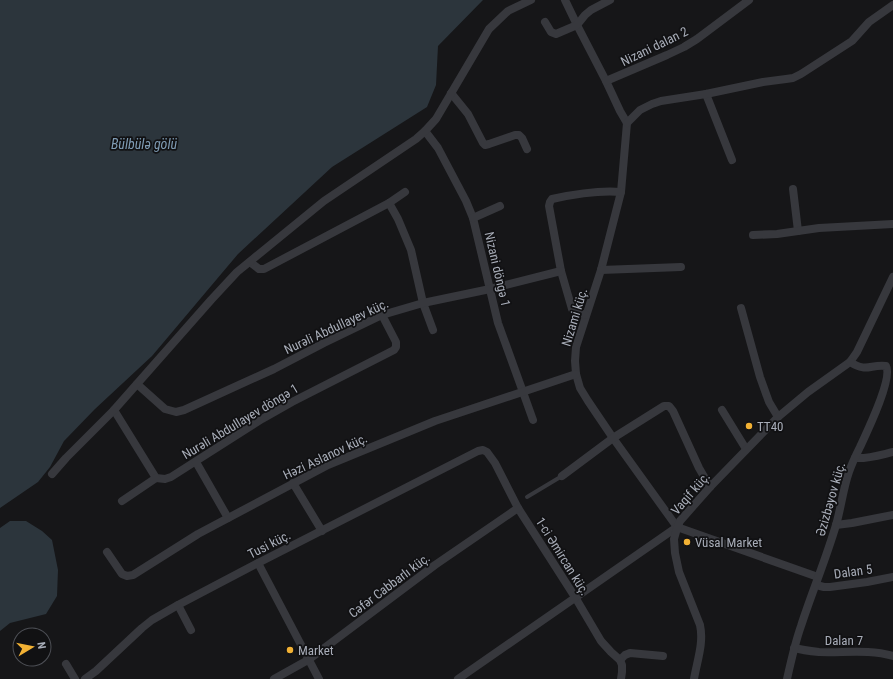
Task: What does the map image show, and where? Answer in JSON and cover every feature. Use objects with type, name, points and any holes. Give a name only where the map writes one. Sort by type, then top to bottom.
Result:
[{"type":"street","points":[[52,474],[114,410],[210,300],[237,272],[324,201],[416,139],[425,131],[436,119],[489,29],[508,11],[530,0]]},
{"type":"street","points":[[565,0],[620,111],[627,122],[640,110],[661,101],[706,94],[763,82],[793,78],[852,41],[869,22],[893,5]]},
{"type":"street","points":[[545,22],[551,32],[556,34],[577,25],[584,15],[610,0]]},
{"type":"street","name":"Nizani dalan 2","points":[[606,81],[684,47],[749,0]]},
{"type":"street","points":[[451,93],[468,114],[482,143],[485,145],[519,135],[527,149]]},
{"type":"street","points":[[706,94],[732,160]]},
{"type":"street","name":"Nizami küç.","points":[[627,122],[621,192],[601,270],[576,346],[576,374],[580,388],[588,401],[677,527]]},
{"type":"street","name":"Nizani döngə 1","points":[[425,131],[438,148],[466,201],[473,218],[498,323],[533,420]]},
{"type":"street","points":[[793,189],[798,231]]},
{"type":"street","points":[[586,315],[572,309],[560,271],[549,206],[550,202],[552,199],[588,193],[607,191],[621,192]]},
{"type":"street","points":[[250,262],[259,269],[264,269],[389,203],[405,192]]},
{"type":"street","points":[[389,203],[398,219],[411,250],[423,303],[432,330]]},
{"type":"street","points":[[473,218],[500,206]]},
{"type":"street","points":[[753,235],[777,234],[830,227],[893,224]]},
{"type":"street","points":[[601,270],[682,267]]},
{"type":"street","name":"Nurəli Abdullayev küç.","points":[[137,384],[165,409],[176,412],[184,410],[274,369],[382,315],[423,303],[490,289],[560,271]]},
{"type":"street","name":"Vaqif küç.","points":[[458,679],[677,527],[683,517],[710,486],[778,417],[808,392],[850,362],[857,352],[893,277]]},
{"type":"street","points":[[741,308],[768,402],[778,417]]},
{"type":"street","name":"Nurəli Abdullayev döngə 1","points":[[156,478],[165,479],[171,477],[262,419],[394,350],[396,347],[396,342],[382,315]]},
{"type":"street","name":"Əzizbəyov küç.","points":[[787,679],[801,625],[836,525],[849,473],[865,436],[878,412],[889,382],[891,368],[888,366],[882,365],[862,368],[850,362]]},
{"type":"street","name":"Həzi Aslanov küç.","points":[[107,552],[122,574],[127,576],[133,575],[198,534],[328,465],[418,428],[576,374]]},
{"type":"street","points":[[562,476],[658,408],[669,406],[699,468],[710,486]]},
{"type":"street","points":[[114,410],[156,478],[122,501]]},
{"type":"street","points":[[722,410],[746,449]]},
{"type":"street","name":"1-ci Əmircan küç.","points":[[478,451],[483,450],[487,452],[495,463],[518,508],[575,597],[601,641],[620,660]]},
{"type":"street","name":"Tusi küç.","points":[[85,679],[96,671],[152,620],[258,563],[478,451]]},
{"type":"street","points":[[855,458],[863,459],[893,452]]},
{"type":"street","points":[[196,462],[228,518]]},
{"type":"street","points":[[293,483],[322,531]]},
{"type":"street","name":"Cəfər Cabbarlı küç.","points":[[274,679],[308,660],[435,565],[518,508]]},
{"type":"street","points":[[836,525],[893,515]]},
{"type":"street","points":[[694,679],[702,633],[676,561],[674,539],[677,527],[817,581]]},
{"type":"street","points":[[258,563],[319,679]]},
{"type":"street","name":"Dalan 5","points":[[817,581],[824,587],[830,587],[893,577]]},
{"type":"street","points":[[178,605],[191,630]]},
{"type":"street","name":"Dalan 7","points":[[794,648],[818,652],[884,653],[893,656]]},
{"type":"street","points":[[621,679],[622,665],[620,660],[625,655],[663,656]]},
{"type":"street","points":[[66,664],[75,679]]},
{"type":"lane","points":[[527,497],[562,476]]},
{"type":"water","name":"Bülbülə gölü","points":[[0,0],[483,0],[438,46],[436,85],[427,107],[332,167],[238,254],[152,356],[95,409],[64,441],[50,467],[38,482],[0,508]]},
{"type":"water","points":[[10,521],[26,521],[42,531],[52,540],[58,570],[57,596],[46,614],[10,623],[0,631],[0,528]]},
{"type":"place","name":"TT40","points":[[749,426]]},
{"type":"place","name":"Vüsal Market","points":[[687,542]]},
{"type":"place","name":"Market","points":[[290,650]]}]
